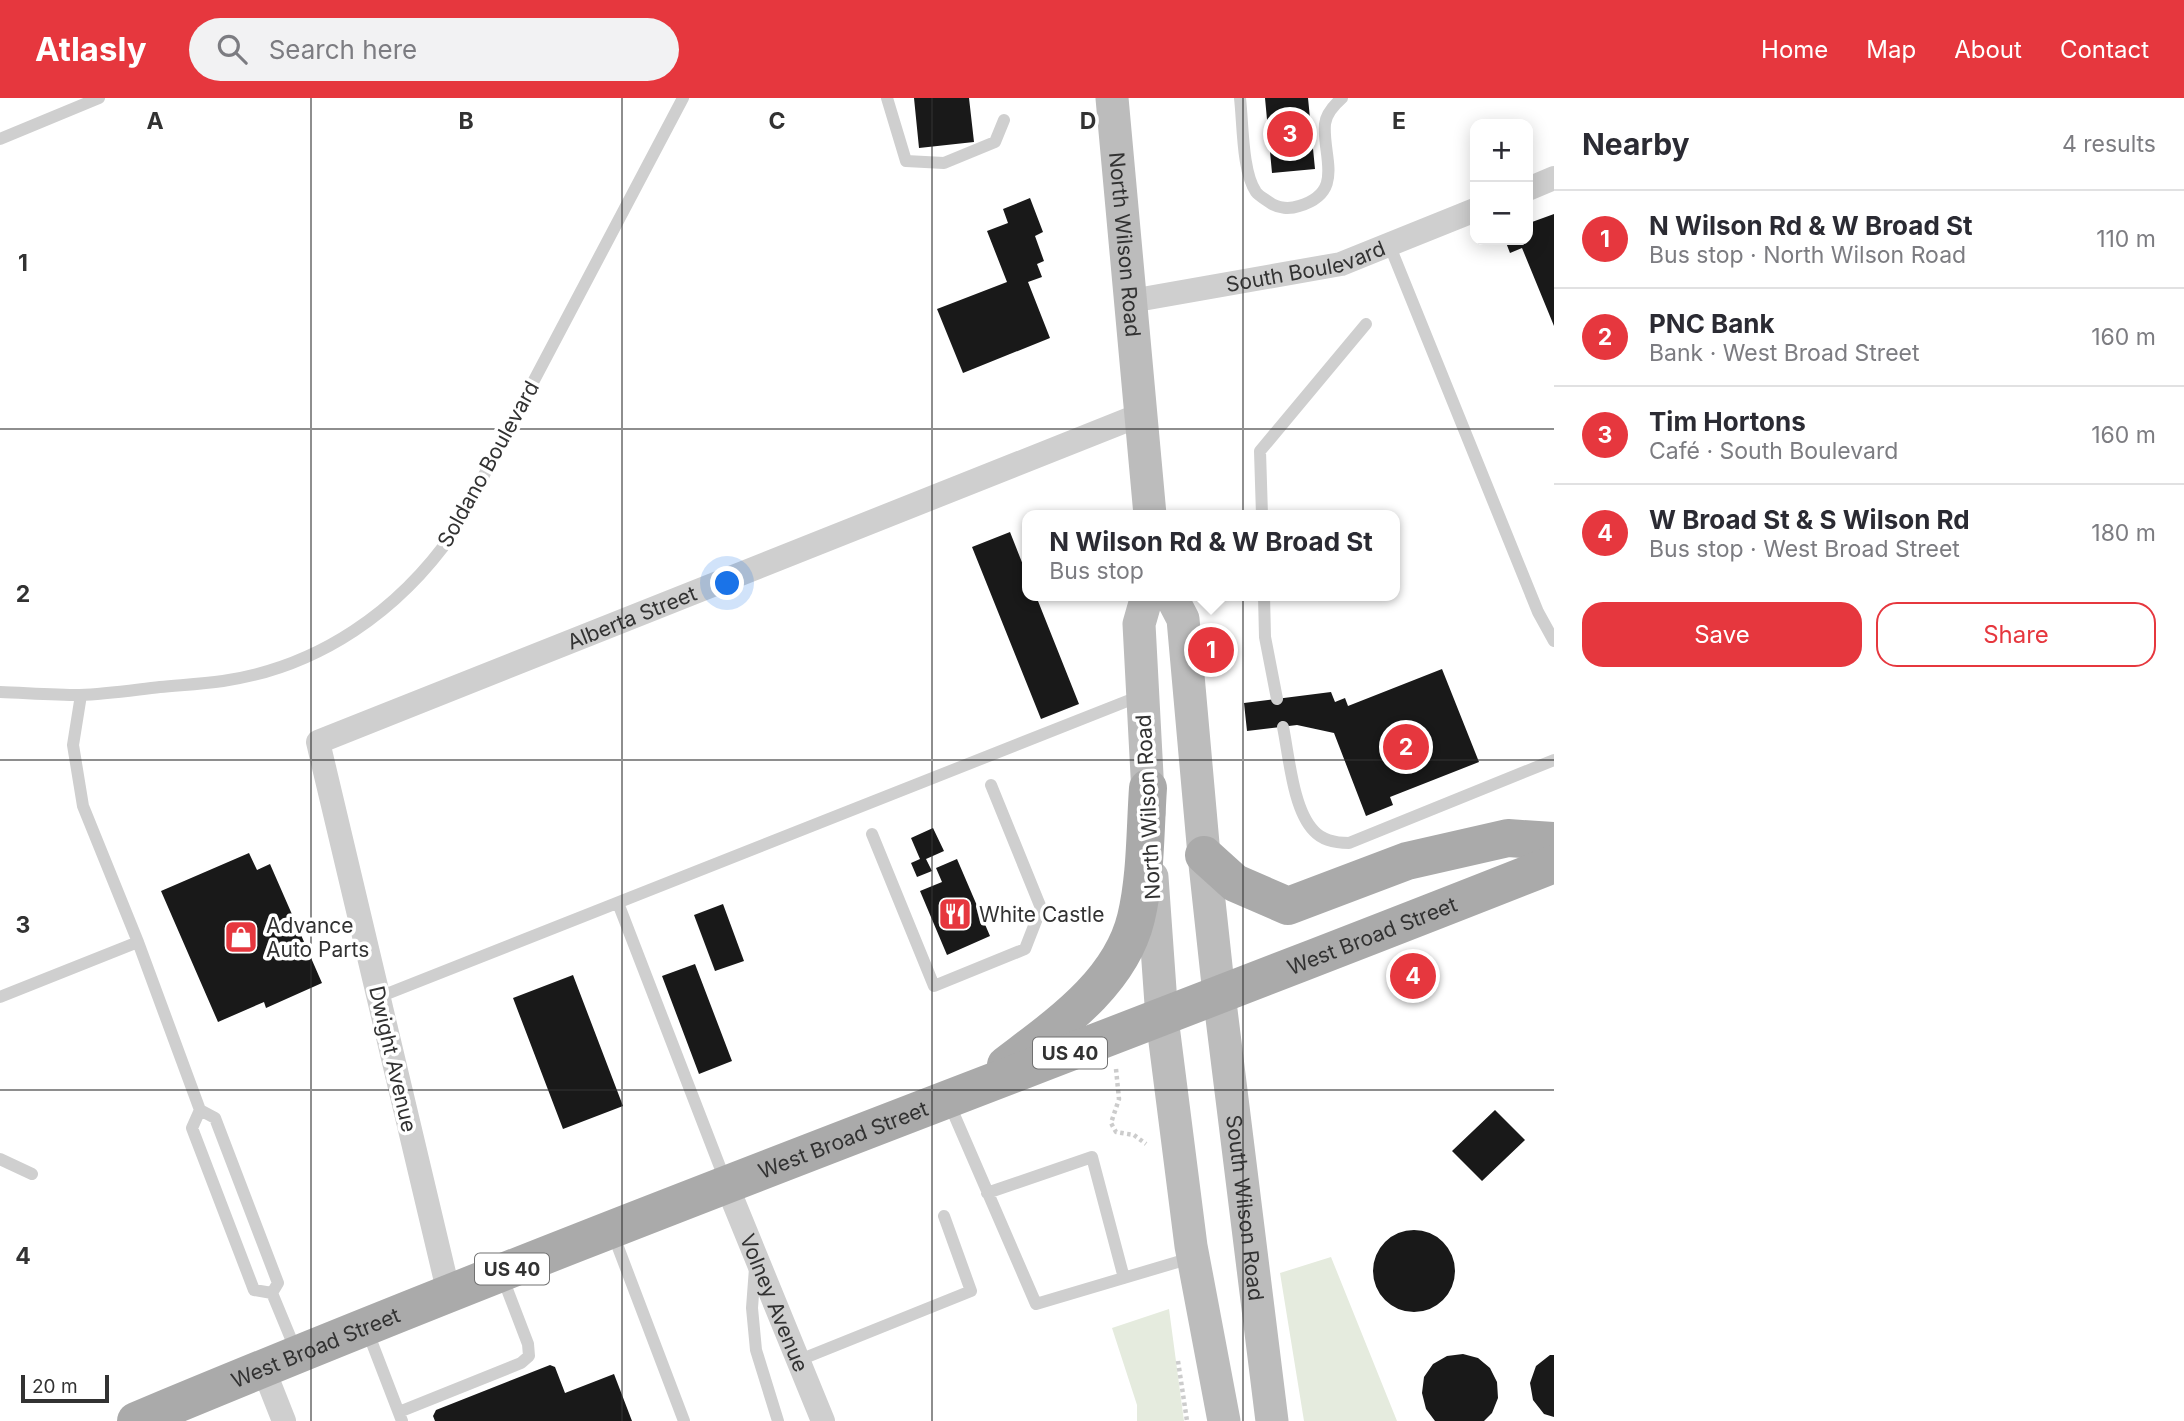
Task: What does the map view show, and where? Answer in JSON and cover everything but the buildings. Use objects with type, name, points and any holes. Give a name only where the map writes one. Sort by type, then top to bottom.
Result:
[{"type":"main road","name":"North Wilson Road","points":[[1112,98],[1150,510]]},
{"type":"main road","name":"North Wilson Road","points":[[1146,601],[1139,624],[1162,1018]]},
{"type":"main road","points":[[1174,601],[1183,619],[1219,995]]},
{"type":"main road","points":[[963,1093],[1081,1007],[1124,949],[1135,920],[1141,891],[1148,788]]},
{"type":"main road","points":[[1204,855],[1235,883],[1288,905],[1407,861],[1508,838],[1554,841]]},
{"type":"main road","name":"West Broad Street","points":[[136,1421],[889,1120],[1162,1018],[1554,864]]},
{"type":"main road","name":"South Wilson Road","points":[[1219,995],[1272,1421]]},
{"type":"main road","points":[[1162,1018],[1193,1258],[1224,1421]]},
{"type":"street","points":[[1533,187],[1554,178]]},
{"type":"street","name":"South Boulevard","points":[[1131,301],[1341,264],[1470,212]]},
{"type":"street","name":"Alberta Street","points":[[318,742],[1140,415]]},
{"type":"street","name":"Dwight Avenue","points":[[318,742],[449,1294]]},
{"type":"street","name":"Volney Avenue","points":[[727,1186],[822,1421]]},
{"type":"street","points":[[263,1368],[284,1421]]},
{"type":"lane","points":[[0,139],[99,98]]},
{"type":"lane","name":"Soldano Boulevard","points":[[0,692],[81,695],[224,681],[269,670],[312,654],[358,630],[411,584],[454,532],[683,98]]},
{"type":"lane","points":[[887,98],[906,161],[944,163],[995,142],[1004,120]]},
{"type":"lane","points":[[1240,98],[1249,175],[1257,194],[1273,206],[1291,208],[1311,203],[1325,187],[1330,169],[1325,123],[1332,107],[1342,98]]},
{"type":"lane","points":[[1389,244],[1538,612],[1554,641]]},
{"type":"lane","points":[[1262,510],[1260,451],[1366,324]]},
{"type":"lane","points":[[1264,601],[1265,637],[1277,699]]},
{"type":"lane","points":[[81,695],[73,745],[83,806],[138,942],[200,1110],[215,1118],[278,1283],[272,1293]]},
{"type":"lane","points":[[379,997],[1142,695]]},
{"type":"lane","points":[[1283,727],[1304,817],[1314,832],[1337,843],[1349,843],[1554,760]]},
{"type":"lane","points":[[872,834],[934,986],[946,982],[1025,949],[1041,908],[991,785]]},
{"type":"lane","points":[[618,902],[727,1186]]},
{"type":"lane","points":[[0,997],[138,942]]},
{"type":"lane","points":[[963,1093],[987,1193],[1036,1304],[1193,1258]]},
{"type":"lane","points":[[200,1110],[192,1128],[254,1290],[272,1293]]},
{"type":"lane","points":[[987,1193],[1091,1157],[1124,1278]]},
{"type":"lane","points":[[0,1158],[32,1174]]},
{"type":"lane","points":[[797,1362],[971,1291],[944,1216]]},
{"type":"lane","points":[[612,1230],[684,1421]]},
{"type":"lane","points":[[756,1258],[752,1308],[756,1350],[778,1421]]},
{"type":"lane","points":[[366,1327],[401,1417],[523,1369],[529,1356],[528,1344],[501,1273]]},
{"type":"lane","points":[[272,1293],[298,1355]]},
{"type":"path","points":[[1114,1036],[1119,1099],[1111,1124],[1116,1132],[1134,1135],[1146,1143],[1147,1156]]},
{"type":"path","points":[[1177,1357],[1187,1421]]},
{"type":"shaded area","points":[[1331,1257],[1397,1421],[1304,1421],[1280,1273]]},
{"type":"shaded area","points":[[1169,1309],[1184,1421],[1137,1421],[1137,1405],[1112,1328]]},
{"type":"place","name":"Tim Hortons","points":[[1290,134]]},
{"type":"place","name":"N Wilson Rd & W Broad St","points":[[1211,650]]},
{"type":"place","name":"PNC Bank","points":[[1406,747]]},
{"type":"place","name":"White Castle","points":[[955,914]]},
{"type":"place","name":"Advance Auto Parts","points":[[241,937]]},
{"type":"place","name":"W Broad St & S Wilson Rd","points":[[1413,976]]}]
